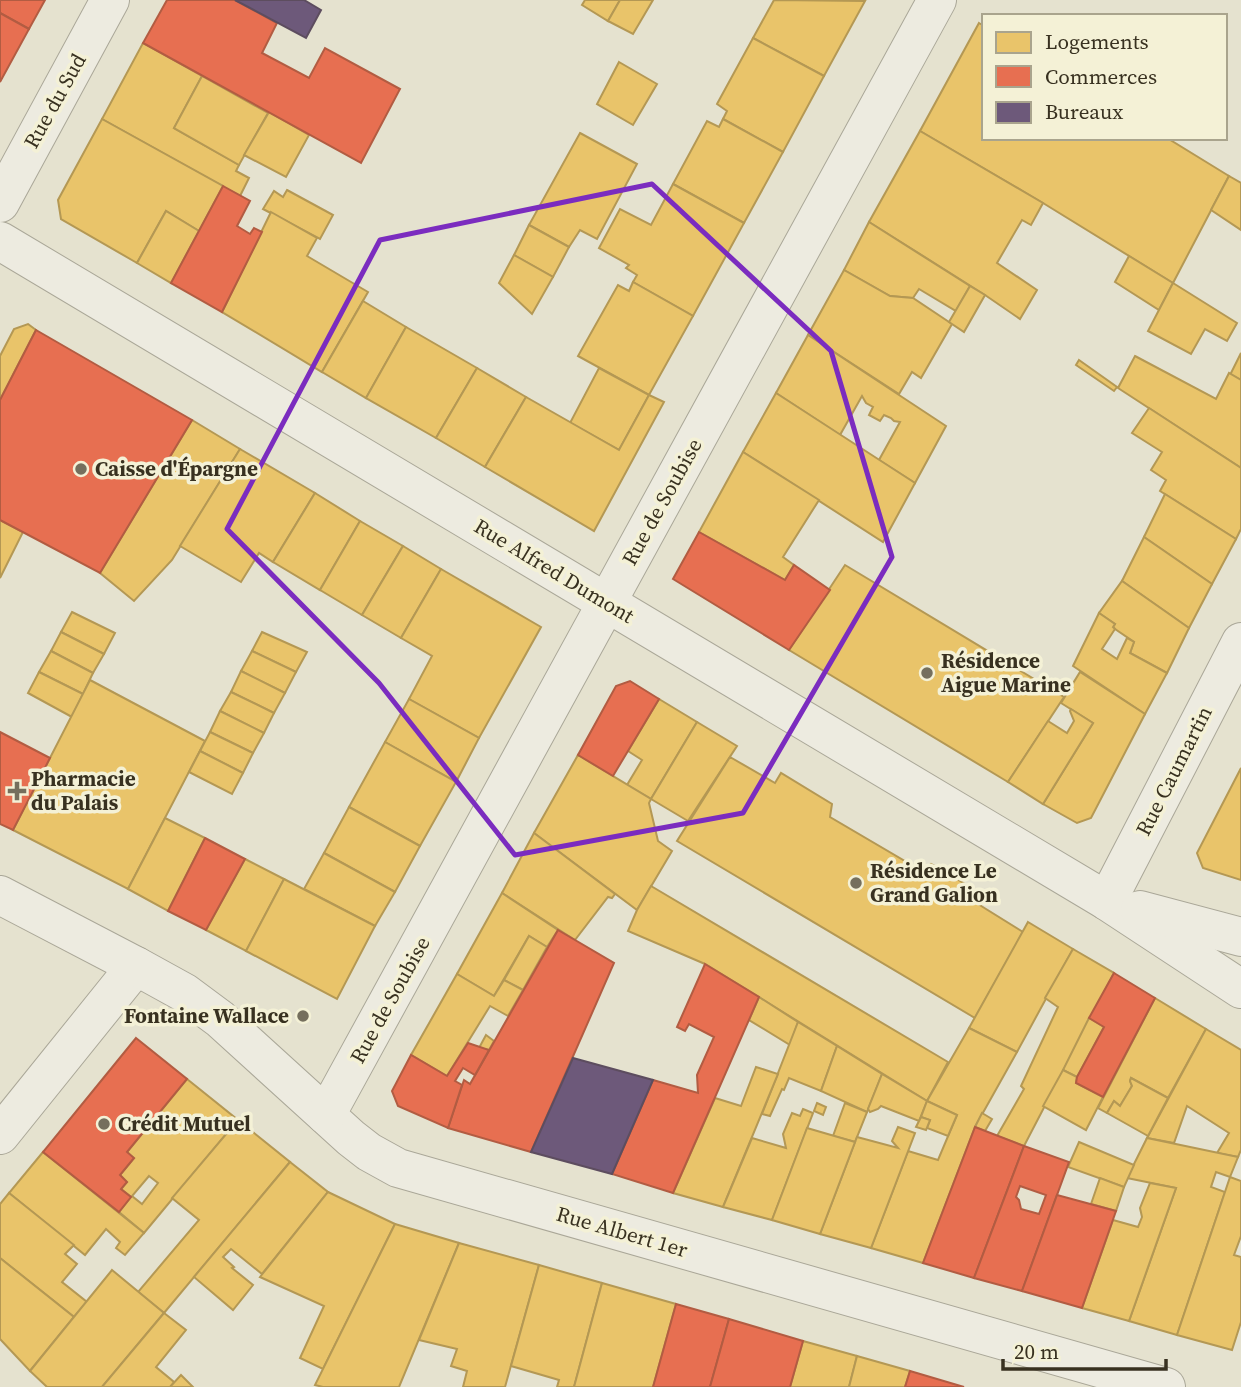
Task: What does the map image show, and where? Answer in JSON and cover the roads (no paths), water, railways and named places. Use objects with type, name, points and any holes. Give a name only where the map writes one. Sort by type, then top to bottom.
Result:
[{"type":"street","name":"Rue du Sud","points":[[0,203],[110,0]]},
{"type":"street","name":"Rue de Soubise","points":[[326,1115],[937,0]]},
{"type":"street","name":"Rue Alfred Dumont","points":[[0,241],[1107,901],[1241,989]]},
{"type":"street","name":"Rue Caumartin","points":[[1107,901],[1241,642]]},
{"type":"street","name":"Rue Albert 1er","points":[[0,895],[169,983],[201,1004],[369,1152],[398,1168],[1166,1387]]},
{"type":"street","name":"Rue Alfred Dumont","points":[[1107,901],[1241,937]]},
{"type":"street","points":[[0,1135],[136,966]]},
{"type":"place","name":"Caisse d'Épargne","points":[[81,469]]},
{"type":"place","name":"Résidence Aigue Marine","points":[[927,673]]},
{"type":"place","name":"Pharmacie du Palais","points":[[17,791]]},
{"type":"place","name":"Résidence Le Grand Galion","points":[[856,883]]},
{"type":"place","name":"Fontaine Wallace","points":[[303,1016]]},
{"type":"place","name":"Crédit Mutuel","points":[[104,1124]]}]
